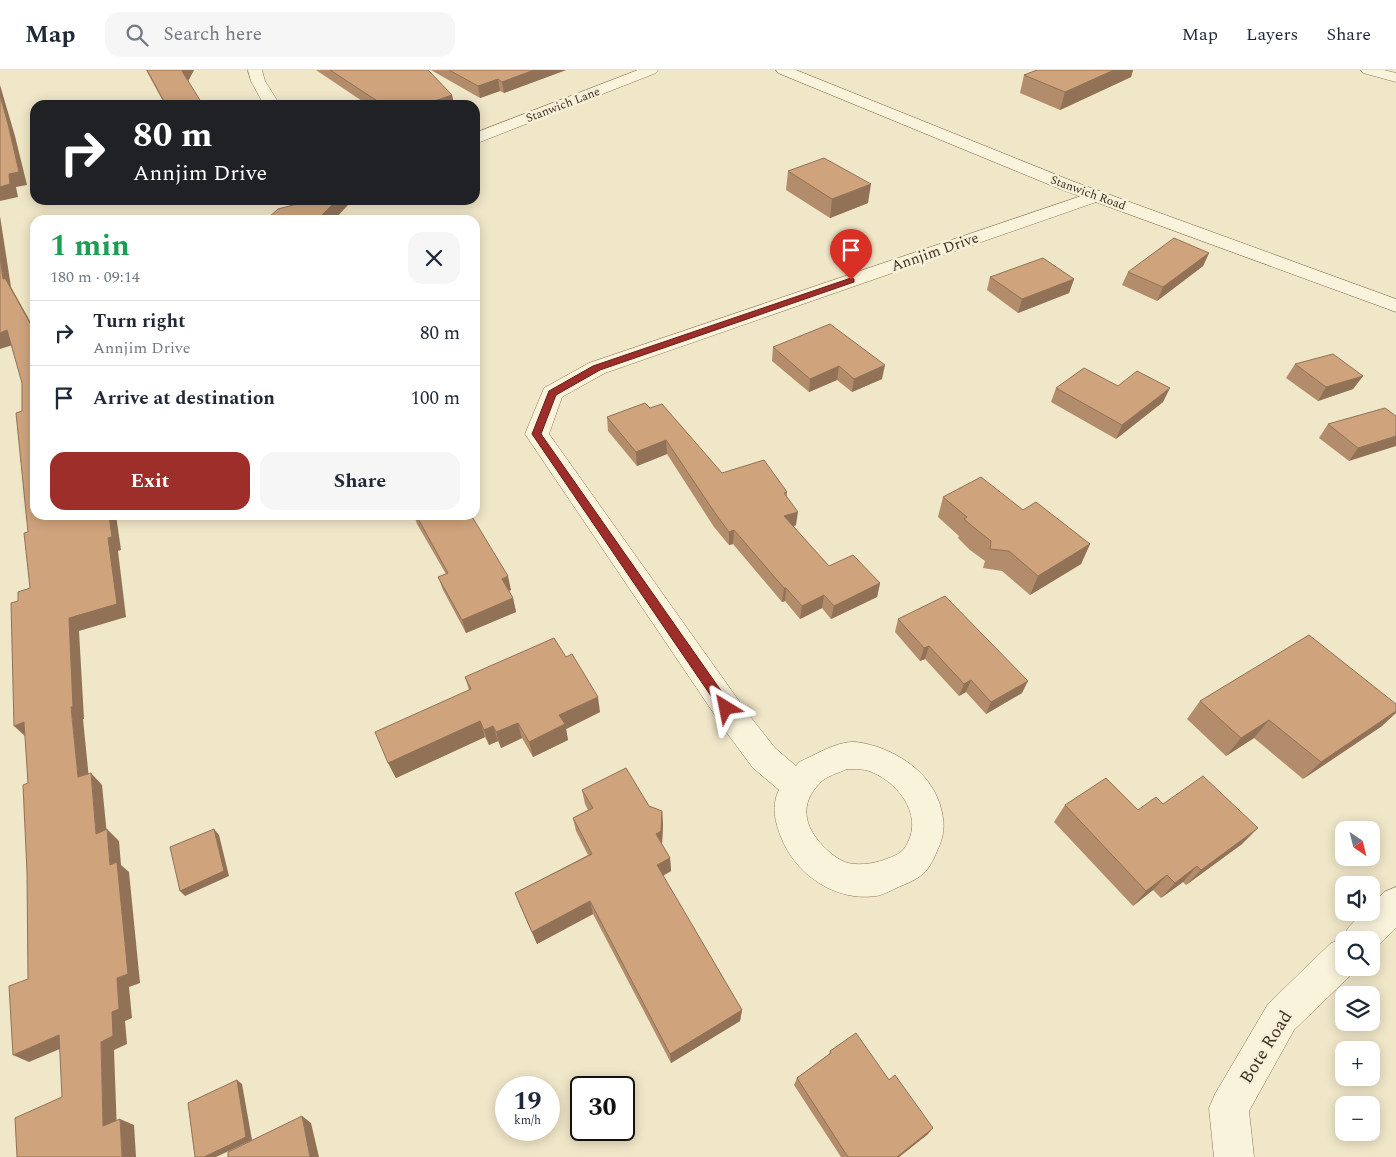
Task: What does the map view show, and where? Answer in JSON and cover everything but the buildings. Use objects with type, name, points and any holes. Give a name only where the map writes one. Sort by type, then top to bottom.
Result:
[{"type":"street","points":[[255,70],[258,81],[269,100]]},
{"type":"street","name":"Stanwich Lane","points":[[480,137],[652,70]]},
{"type":"street","name":"Stanwich Road","points":[[782,70],[1096,196],[1396,306]]},
{"type":"street","points":[[1368,70],[1396,78]]},
{"type":"street","name":"Annjim Drive","points":[[796,785],[764,758],[738,724],[536,434],[552,393],[597,368],[1096,196]]},
{"type":"street","points":[[844,756],[866,757],[886,764],[904,775],[918,791],[926,810],[928,830],[923,849],[911,865],[893,876],[872,882],[850,880],[828,872],[810,858],[796,842],[790,822],[790,803],[796,785],[808,771],[825,761],[844,756]]},
{"type":"street","points":[[1369,931],[1396,904]]},
{"type":"street","name":"Bote Road","points":[[1234,1157],[1229,1108],[1281,1017],[1335,965]]},
{"type":"route","points":[[726,708],[536,434],[552,393],[597,368],[851,280]]}]
